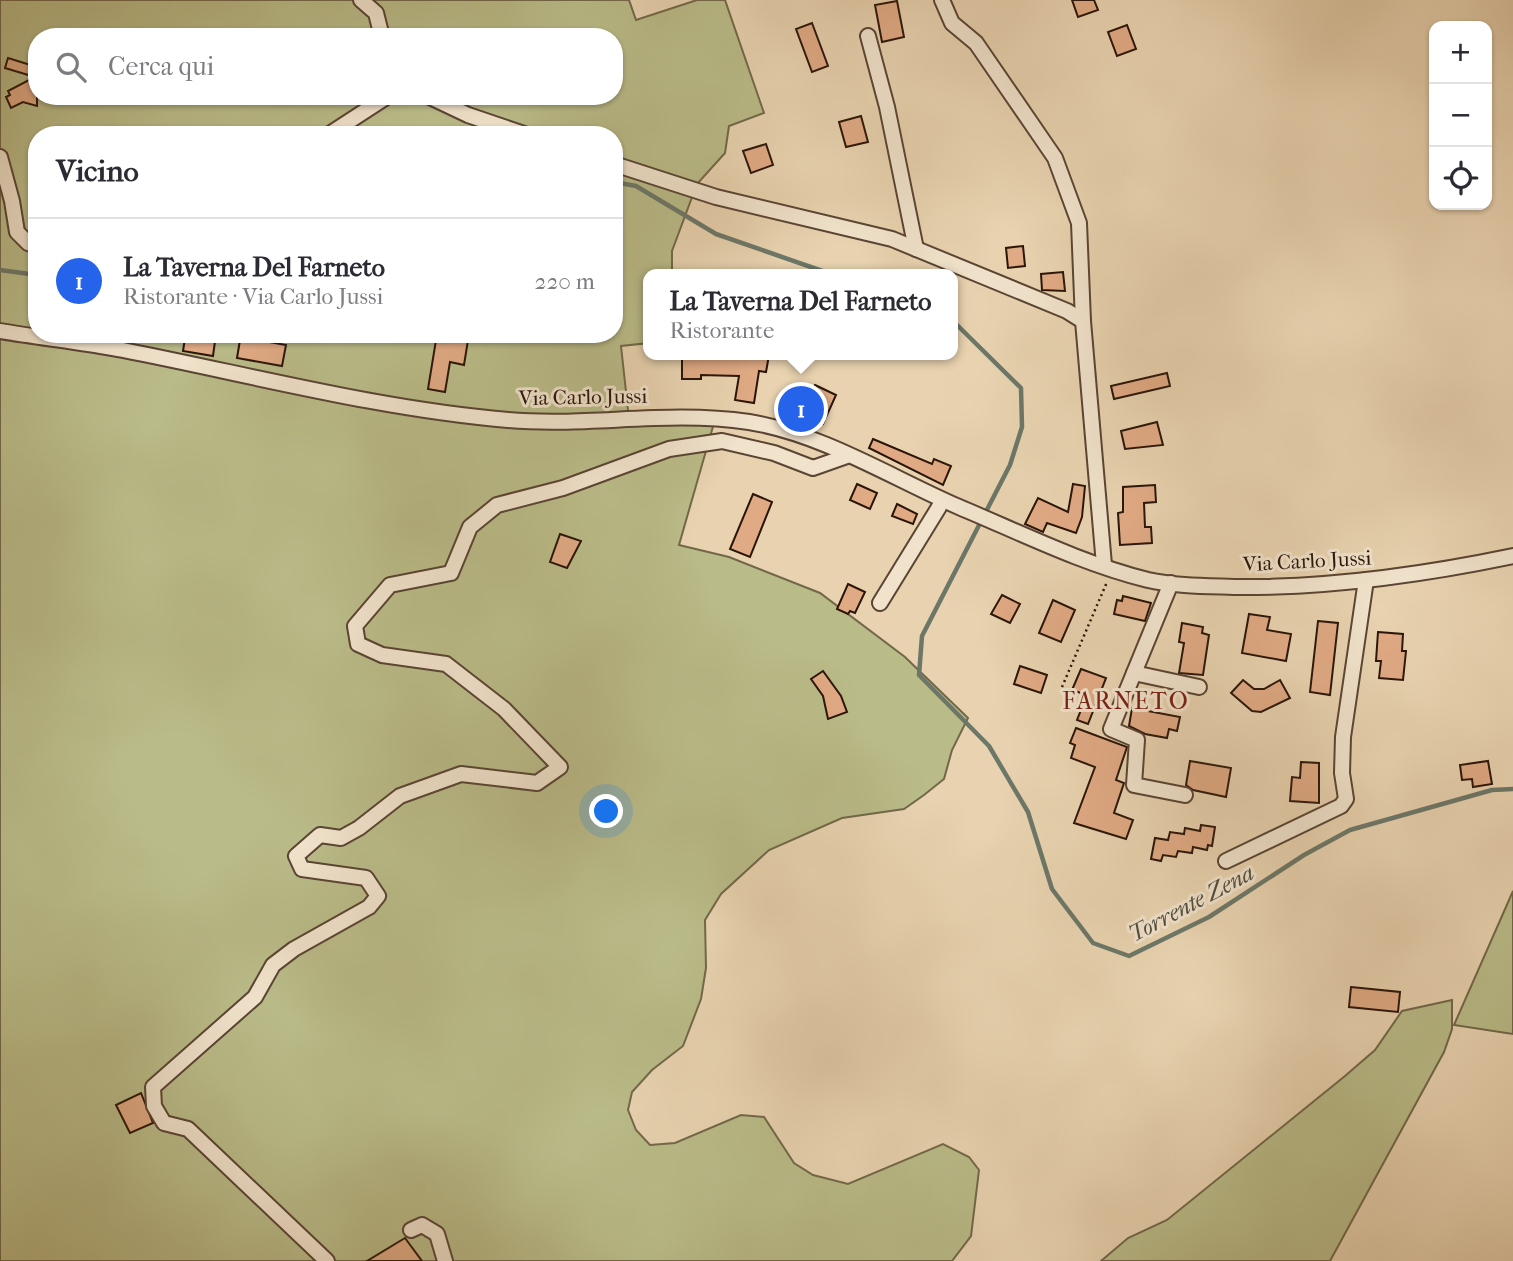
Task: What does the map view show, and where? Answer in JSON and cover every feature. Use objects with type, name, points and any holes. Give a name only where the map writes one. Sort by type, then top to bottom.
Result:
[{"type":"street","points":[[361,0],[376,13],[380,28]]},
{"type":"street","points":[[943,0],[952,23],[976,43],[1055,159],[1079,223],[1083,321],[1106,572]]},
{"type":"street","points":[[868,36],[887,107],[916,249]]},
{"type":"street","points":[[342,126],[374,105]]},
{"type":"street","points":[[446,105],[468,116],[499,126]]},
{"type":"street","points":[[0,157],[12,201],[17,233],[28,243]]},
{"type":"street","points":[[623,166],[716,197],[892,239],[1068,311],[1083,321]]},
{"type":"street","name":"Via Carlo Jussi","points":[[0,331],[28,335]]},
{"type":"street","name":"Via Carlo Jussi","points":[[80,343],[361,399],[505,420],[559,423],[622,417],[685,416],[752,423],[809,439],[1106,572],[1149,580],[1277,587],[1366,580],[1513,556]]},
{"type":"street","points":[[327,1261],[188,1129],[164,1123],[154,1106],[153,1087],[255,997],[273,965],[294,949],[369,907],[378,896],[366,878],[302,869],[296,856],[320,835],[341,838],[359,828],[400,796],[461,774],[537,783],[560,766],[504,709],[446,664],[382,655],[358,644],[355,626],[390,585],[451,573],[470,527],[497,505],[562,488],[668,449],[722,441],[774,453],[813,468],[847,456]]},
{"type":"street","points":[[880,603],[939,507]]},
{"type":"street","points":[[1226,861],[1341,806],[1346,799],[1342,772],[1343,737],[1366,580]]},
{"type":"street","points":[[1171,583],[1111,729],[1137,740],[1134,785],[1185,795]]},
{"type":"street","points":[[1134,673],[1199,687]]},
{"type":"street","points":[[411,1230],[422,1225],[437,1234],[445,1261]]},
{"type":"path","points":[[1062,687],[1106,572]]},
{"type":"green space","points":[[0,0],[629,0],[636,20],[697,0],[725,0],[764,113],[729,126],[725,153],[697,184],[672,251],[672,269],[643,269],[643,344],[621,346],[629,419],[714,423],[679,545],[729,557],[820,593],[905,657],[968,718],[952,750],[944,779],[924,795],[904,809],[842,818],[769,850],[721,894],[705,920],[706,968],[701,999],[683,1046],[652,1070],[632,1092],[628,1110],[636,1130],[650,1145],[675,1143],[741,1115],[764,1117],[794,1163],[813,1175],[848,1184],[943,1144],[969,1157],[979,1170],[971,1236],[952,1261],[0,1261]]},
{"type":"green space","points":[[1513,891],[1513,1034],[1454,1025]]},
{"type":"green space","points":[[1452,1000],[1452,1029],[1444,1052],[1330,1261],[1101,1261],[1128,1238],[1167,1220],[1345,1076],[1375,1050],[1402,1011]]},
{"type":"building","points":[[1072,0],[1094,0],[1098,10],[1078,17]]},
{"type":"building","points":[[897,1],[904,37],[882,42],[875,5]]},
{"type":"building","points":[[812,23],[828,66],[812,72],[796,29]]},
{"type":"building","points":[[1127,25],[1136,49],[1117,56],[1108,32]]},
{"type":"building","points":[[8,58],[28,64],[28,75],[5,68]]},
{"type":"building","points":[[28,81],[28,103],[23,102],[11,108],[6,97],[10,95],[8,91]]},
{"type":"building","points":[[861,116],[868,142],[846,147],[839,122]]},
{"type":"building","points":[[766,144],[773,165],[751,173],[743,151]]},
{"type":"building","points":[[1023,246],[1025,266],[1008,268],[1006,248]]},
{"type":"building","points":[[1063,272],[1065,291],[1042,290],[1041,274]]},
{"type":"building","points":[[184,343],[215,343],[213,356],[183,351]]},
{"type":"building","points":[[240,343],[286,345],[282,366],[237,358]]},
{"type":"building","points":[[436,343],[468,343],[464,365],[450,362],[445,392],[428,389]]},
{"type":"building","points":[[682,360],[768,360],[766,372],[759,371],[754,403],[735,400],[739,376],[701,375],[701,379],[682,379]]},
{"type":"building","points":[[1167,373],[1170,386],[1114,399],[1111,386]]},
{"type":"building","points":[[815,385],[836,395],[823,424],[802,414]]},
{"type":"building","points":[[1157,422],[1163,445],[1125,449],[1121,431]]},
{"type":"building","points":[[873,439],[932,464],[934,459],[951,466],[943,485],[869,448]]},
{"type":"building","points":[[857,484],[877,493],[870,509],[850,500]]},
{"type":"building","points":[[1073,484],[1085,486],[1082,517],[1076,533],[1047,523],[1043,532],[1025,524],[1038,498],[1068,512]]},
{"type":"building","points":[[1155,485],[1156,502],[1144,503],[1145,527],[1151,527],[1152,543],[1120,545],[1118,513],[1123,512],[1123,487]]},
{"type":"building","points":[[753,494],[772,502],[750,557],[730,549]]},
{"type":"building","points":[[897,504],[917,514],[913,524],[892,516]]},
{"type":"building","points":[[560,534],[581,541],[567,568],[550,562]]},
{"type":"building","points":[[848,584],[865,592],[855,613],[850,611],[848,614],[837,609]]},
{"type":"building","points":[[1002,595],[1020,604],[1010,623],[991,614]]},
{"type":"building","points":[[1123,596],[1151,603],[1145,621],[1114,614],[1117,600],[1122,601]]},
{"type":"building","points":[[1053,600],[1075,610],[1061,642],[1039,633]]},
{"type":"building","points":[[1249,614],[1270,617],[1267,630],[1291,634],[1286,661],[1242,653]]},
{"type":"building","points":[[1318,621],[1338,623],[1330,695],[1310,692]]},
{"type":"building","points":[[1182,623],[1203,627],[1202,633],[1209,635],[1203,675],[1179,673],[1184,643],[1179,642]]},
{"type":"building","points":[[1378,632],[1403,634],[1402,651],[1406,651],[1403,680],[1379,678],[1381,661],[1376,661]]},
{"type":"building","points":[[1020,666],[1047,675],[1041,693],[1014,684]]},
{"type":"building","points":[[1081,669],[1106,678],[1088,724],[1077,720],[1087,695],[1072,690]]},
{"type":"building","points":[[823,671],[841,696],[847,712],[828,719],[823,696],[811,679]]},
{"type":"building","points":[[1243,680],[1254,689],[1264,689],[1280,680],[1290,698],[1261,712],[1252,711],[1231,693]]},
{"type":"building","points":[[1132,708],[1180,717],[1177,731],[1169,729],[1167,738],[1145,734],[1129,726]]},
{"type":"building","points":[[1076,728],[1127,747],[1116,780],[1124,783],[1114,813],[1133,820],[1126,839],[1074,823],[1095,767],[1071,758],[1075,745],[1070,743]]},
{"type":"building","points":[[1190,761],[1231,768],[1226,797],[1193,790],[1186,785]]},
{"type":"building","points":[[1488,761],[1492,784],[1473,787],[1472,779],[1462,780],[1460,765]]},
{"type":"building","points":[[1301,762],[1319,763],[1319,803],[1290,801],[1292,777],[1300,778]]},
{"type":"building","points":[[1201,825],[1215,827],[1212,846],[1208,845],[1207,850],[1193,847],[1192,853],[1178,851],[1176,857],[1163,855],[1161,861],[1151,859],[1155,838],[1168,840],[1170,832],[1184,834],[1185,828],[1200,831]]},
{"type":"building","points":[[1351,987],[1400,992],[1398,1012],[1349,1007]]},
{"type":"building","points":[[141,1093],[153,1123],[130,1133],[116,1105]]},
{"type":"building","points":[[405,1238],[422,1261],[367,1261]]},
{"type":"waterway","name":"Torrente Zena","points":[[623,184],[636,186],[716,234],[817,269]]},
{"type":"waterway","name":"Torrente Zena","points":[[0,270],[28,274]]},
{"type":"waterway","name":"Torrente Zena","points":[[958,326],[1021,388],[1022,427],[1010,465],[922,636],[919,675],[989,746],[1028,812],[1052,889],[1093,943],[1129,956],[1209,917],[1304,855],[1350,830],[1492,790],[1513,789]]},
{"type":"place","name":"La Taverna Del Farneto","points":[[801,409]]},
{"type":"district","name":"FARNETO","points":[[1126,701]]}]
